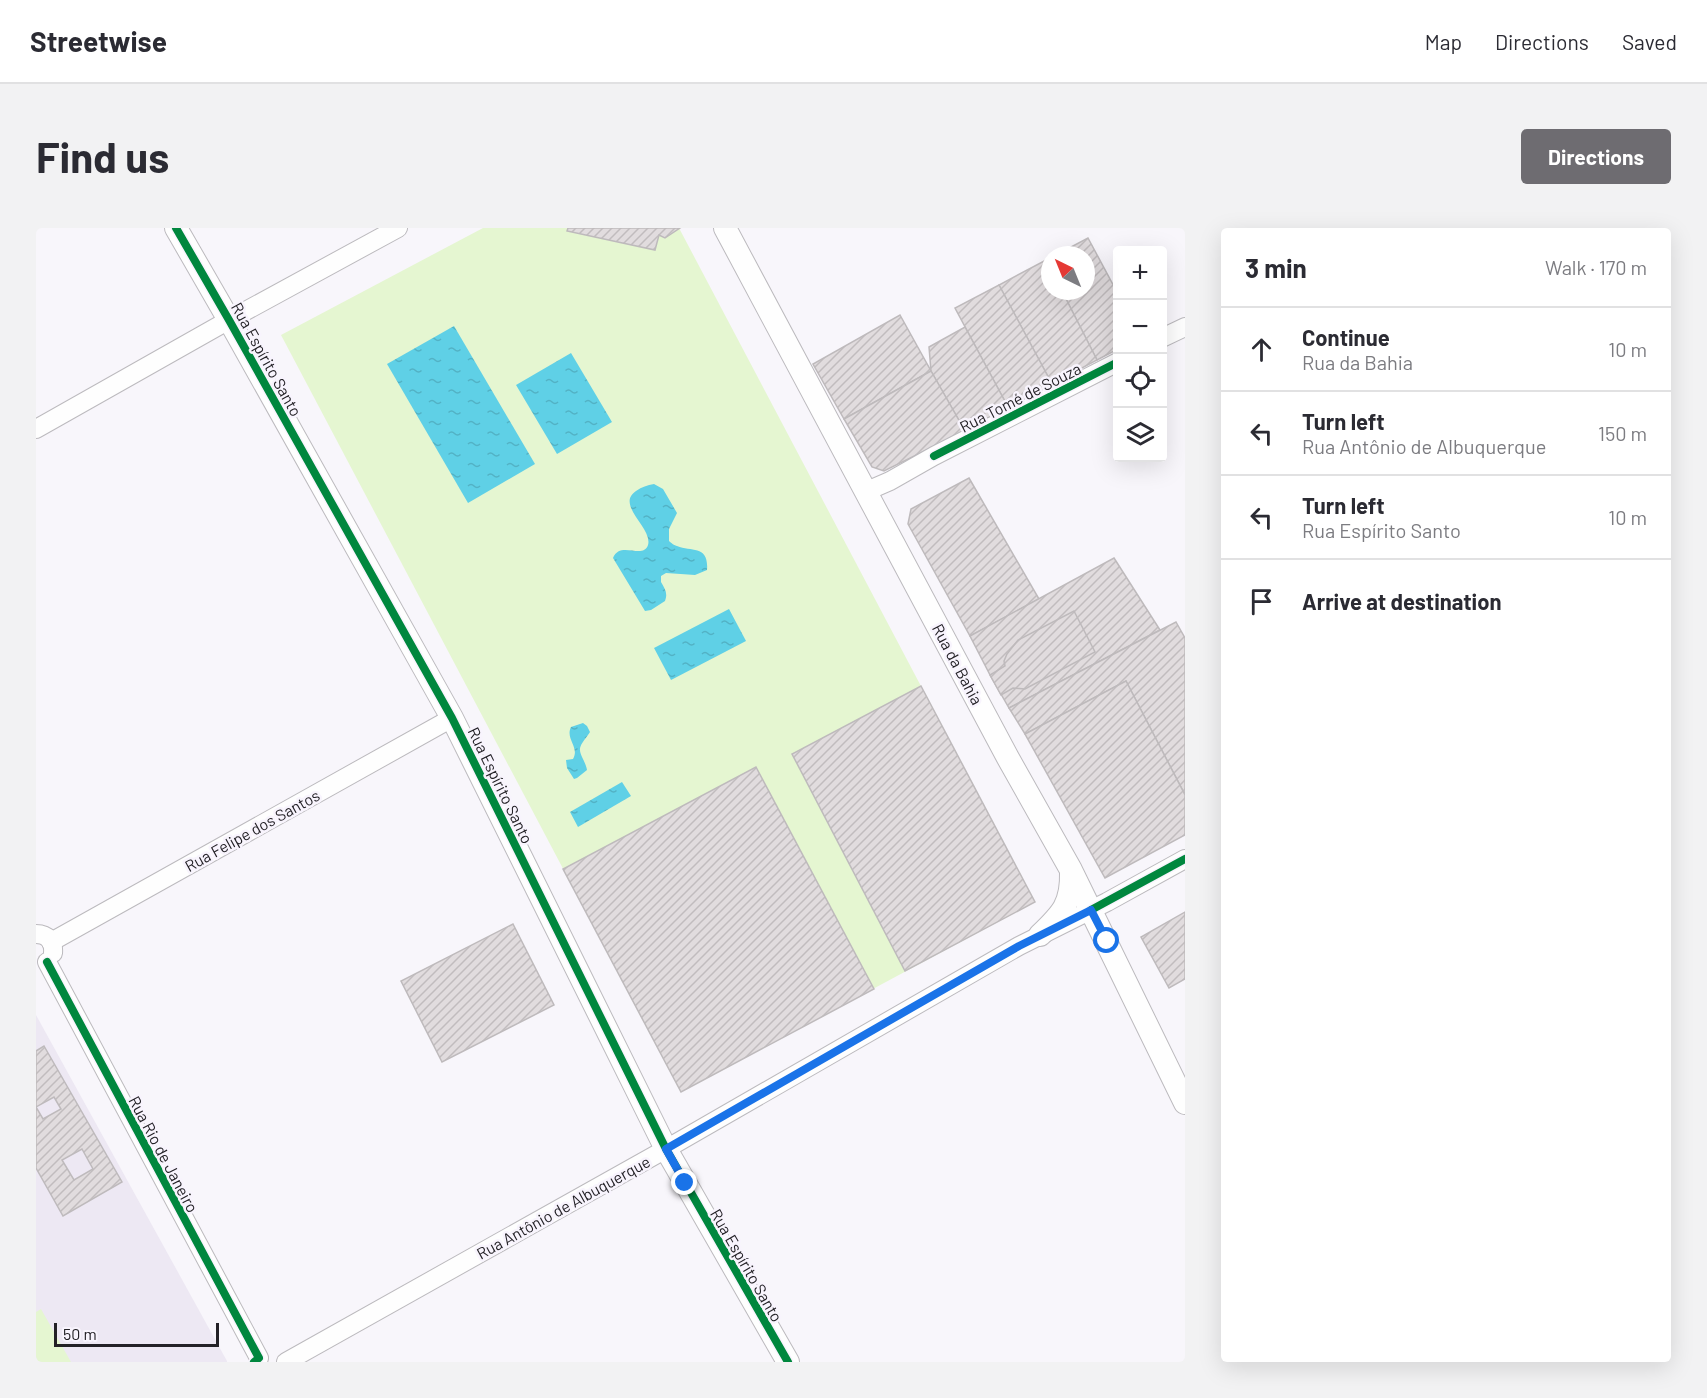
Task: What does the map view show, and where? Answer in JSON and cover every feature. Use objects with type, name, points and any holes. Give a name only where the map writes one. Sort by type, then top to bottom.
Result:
[{"type":"street","name":"Rua Espírito Santo","points":[[176,228],[452,718],[666,1149],[788,1362]]},
{"type":"street","points":[[36,429],[398,228]]},
{"type":"street","name":"Rua da Bahia","points":[[725,228],[1008,758],[1071,870],[1185,1103]]},
{"type":"street","points":[[1167,336],[1185,327]]},
{"type":"street","name":"Rua Tomé de Souza","points":[[867,491],[1113,365]]},
{"type":"street","name":"Rua Felipe dos Santos","points":[[44,938],[452,718]]},
{"type":"street","name":"Rua Antônio de Albuquerque","points":[[286,1362],[666,1149],[1040,935],[1185,859]]},
{"type":"street","points":[[1040,935],[1065,908],[1071,893],[1071,870]]},
{"type":"street","points":[[41,963],[50,959],[54,950],[44,938]]},
{"type":"street","name":"Rua Rio de Janeiro","points":[[41,963],[256,1360]]},
{"type":"street","points":[[256,1360],[269,1356],[281,1362]]},
{"type":"shaded area","points":[[36,1015],[227,1361],[227,1362],[36,1362]]},
{"type":"green space","points":[[483,228],[679,228],[1035,902],[681,1092],[281,335]]},
{"type":"green space","points":[[41,1309],[71,1362],[36,1362],[36,1312]]},
{"type":"water","points":[[454,326],[535,464],[468,503],[387,364]]},
{"type":"water","points":[[571,353],[612,422],[557,454],[516,385]]},
{"type":"water","points":[[654,484],[663,489],[677,513],[669,529],[669,541],[676,546],[702,553],[707,562],[707,570],[695,575],[666,573],[661,576],[666,593],[665,601],[645,611],[613,558],[621,550],[641,551],[648,545],[645,531],[630,503],[636,491]]},
{"type":"water","points":[[729,609],[746,641],[671,680],[654,648]]},
{"type":"water","points":[[583,723],[590,732],[580,748],[587,770],[574,779],[567,768],[566,760],[573,759],[575,755],[570,731],[571,727]]},
{"type":"water","points":[[622,782],[631,796],[578,827],[570,812]]},
{"type":"building","points":[[568,228],[680,228],[665,238],[659,235],[655,250],[567,231]]},
{"type":"building","points":[[1088,238],[1092,246],[1073,246]]},
{"type":"building","points":[[1095,251],[1113,285],[1113,352],[1097,360],[1067,300],[1095,300]]},
{"type":"building","points":[[1041,263],[1041,300],[1067,300],[1097,360],[1052,384],[999,285]]},
{"type":"building","points":[[999,285],[1052,384],[1008,407],[955,308]]},
{"type":"building","points":[[900,315],[931,371],[844,419],[813,364]]},
{"type":"building","points":[[965,327],[1008,407],[965,431],[931,371],[929,347]]},
{"type":"building","points":[[931,371],[965,431],[884,471],[872,467],[844,419]]},
{"type":"building","points":[[969,478],[1039,599],[970,636],[908,524],[911,509]]},
{"type":"building","points":[[1114,558],[1160,630],[1009,708],[970,636]]},
{"type":"building","points":[[1074,611],[1095,652],[1025,689],[1013,688],[1001,695],[990,675],[1005,666],[1004,661],[1007,654],[1018,640]]},
{"type":"building","points":[[1176,622],[1185,638],[1185,795],[1126,681],[1025,734],[1009,708]]},
{"type":"building","points":[[1126,681],[1185,795],[1185,835],[1105,878],[1025,734]]},
{"type":"building","points":[[921,686],[1035,902],[905,971],[792,754]]},
{"type":"building","points":[[756,767],[874,989],[681,1092],[563,869]]},
{"type":"building","points":[[1185,912],[1185,979],[1169,988],[1141,937]]},
{"type":"building","points":[[513,924],[554,1005],[442,1062],[401,981]]},
{"type":"building","points":[[44,1046],[122,1182],[63,1216],[36,1168],[36,1107],[36,1051]],"holes":[[[54,1097],[61,1109],[43,1119],[36,1107]],[[82,1149],[93,1169],[74,1180],[62,1160]]]},
{"type":"cycle path","points":[[176,228],[452,718],[666,1149],[788,1362]]},
{"type":"cycle path","points":[[934,456],[1113,365]]},
{"type":"cycle path","points":[[1091,910],[1185,859]]},
{"type":"cycle path","points":[[47,962],[259,1358],[254,1362]]},
{"type":"route","points":[[685,1183],[666,1149],[1019,946],[1091,910],[1107,941]]}]
